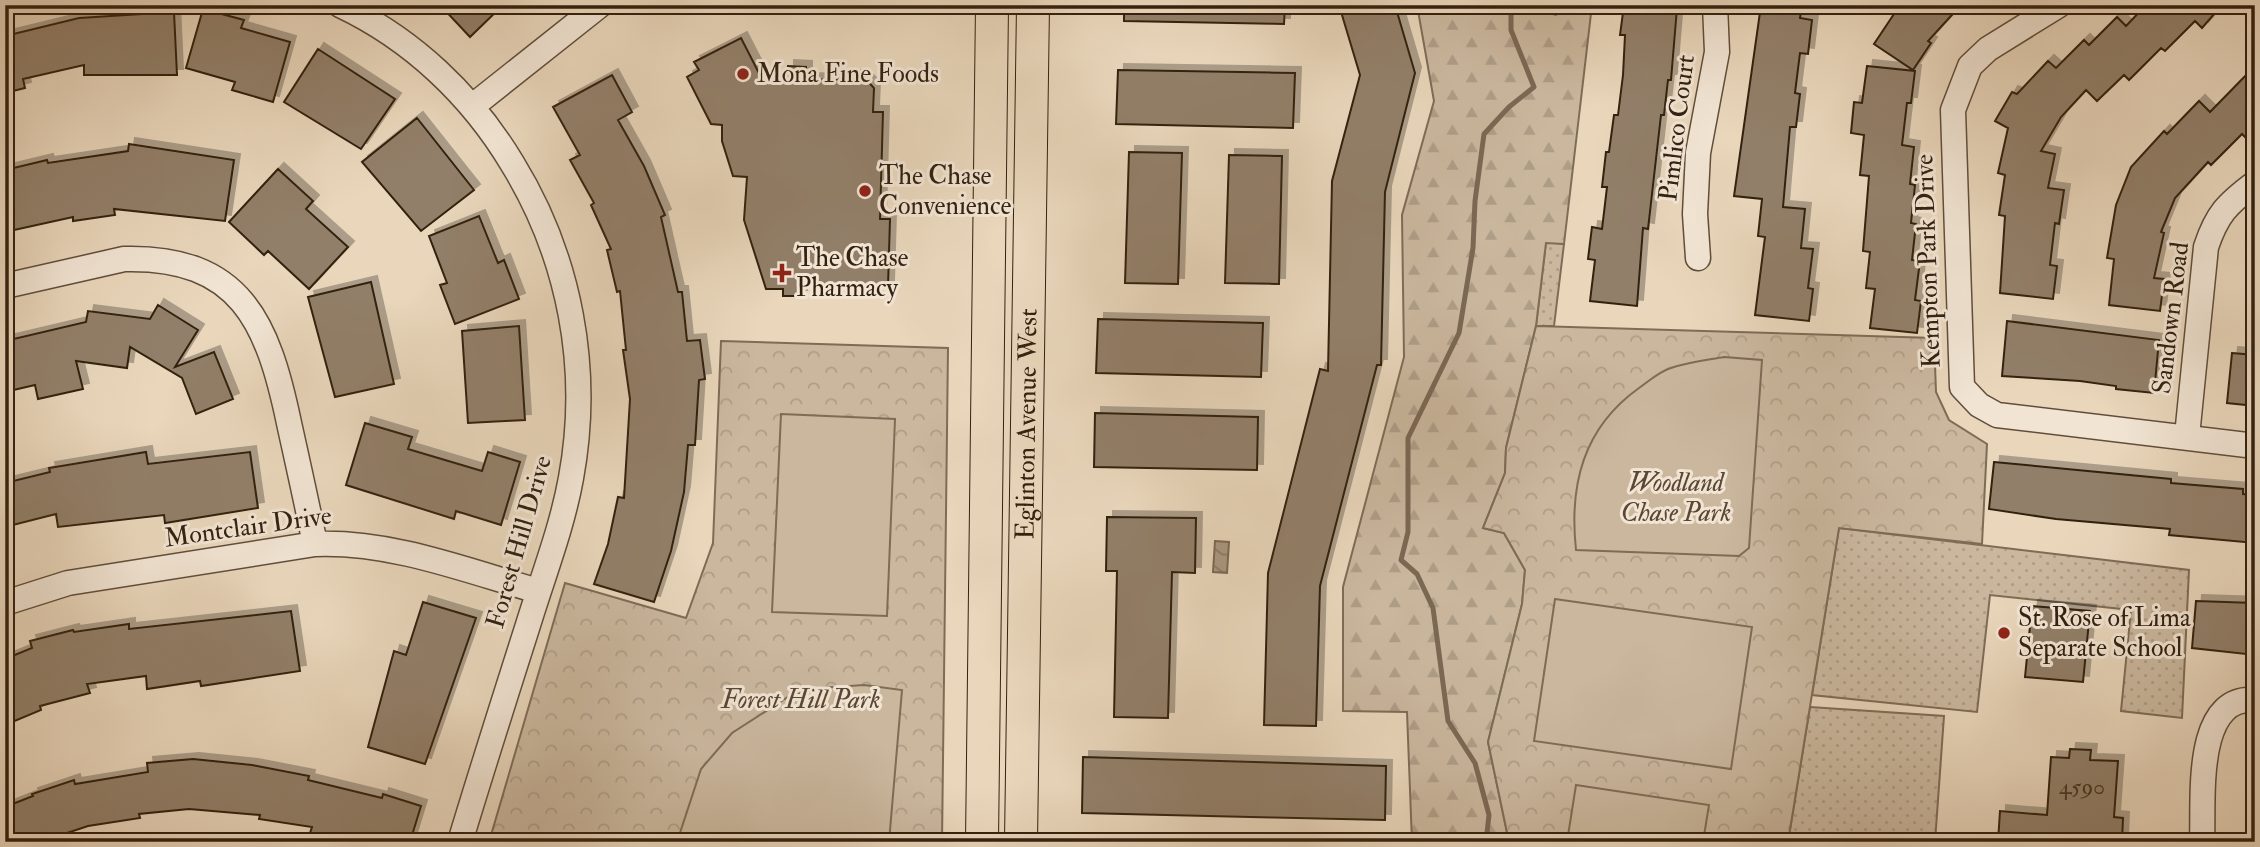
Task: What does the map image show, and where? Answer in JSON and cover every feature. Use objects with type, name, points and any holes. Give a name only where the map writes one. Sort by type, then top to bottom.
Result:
[{"type":"main road","name":"Eglinton Avenue West","points":[[982,842],[992,5]]},
{"type":"main road","name":"Eglinton Avenue West","points":[[1021,842],[1033,5]]},
{"type":"street","name":"Forest Hill Drive","points":[[340,5],[377,22],[474,105],[528,189],[549,234],[573,319],[579,388],[576,445],[562,513],[460,842]]},
{"type":"street","points":[[474,105],[600,5]]},
{"type":"street","name":"Pimlico Court","points":[[1698,258],[1695,214],[1698,153],[1717,52],[1715,5]]},
{"type":"street","name":"Kempton Park Drive","points":[[2059,5],[1988,49],[1970,66],[1953,110],[1962,387],[1979,405],[1997,415],[2255,446]]},
{"type":"street","name":"Sandown Road","points":[[2187,436],[2206,247],[2216,220],[2230,202],[2255,183]]},
{"type":"street","points":[[5,286],[124,259],[143,259],[189,265],[228,288],[254,317],[277,368],[315,544]]},
{"type":"street","name":"Montclair Drive","points":[[5,603],[68,583],[315,544],[342,543],[390,549],[538,591]]},
{"type":"street","points":[[2202,842],[2208,733],[2221,709],[2243,699],[2255,700]]},
{"type":"green space","points":[[1417,5],[1536,5],[1542,11],[1556,15],[1568,5],[1592,5],[1564,244],[1546,243],[1536,326],[1506,448],[1505,473],[1483,528],[1504,533],[1525,570],[1522,604],[1488,742],[1509,842],[1412,842],[1407,712],[1343,711],[1343,587],[1404,357],[1402,215],[1434,101]]},
{"type":"green space","points":[[1546,242],[1564,244],[1554,326],[1536,326]]},
{"type":"green space","name":"Woodland Chase Park","points":[[1536,326],[1934,338],[1936,392],[1949,420],[1987,444],[1982,544],[1839,528],[1788,842],[1509,842],[1488,742],[1522,604],[1525,570],[1504,533],[1483,528],[1505,473],[1506,448]]},
{"type":"green space","name":"Forest Hill Park","points":[[721,341],[948,348],[942,842],[489,842],[565,583],[686,618],[713,543]]},
{"type":"green space","points":[[1724,357],[1762,360],[1749,548],[1739,556],[1576,550],[1574,526],[1578,481],[1593,440],[1605,421],[1620,404],[1663,371],[1684,364]]},
{"type":"green space","points":[[781,414],[895,419],[887,616],[772,612]]},
{"type":"green space","points":[[1839,528],[2189,570],[2182,718],[2121,711],[2131,610],[1990,595],[1977,712],[1812,695]]},
{"type":"green space","points":[[1555,599],[1752,627],[1731,769],[1534,741]]},
{"type":"green space","points":[[864,685],[902,690],[889,842],[677,842],[701,769],[732,733],[788,697],[819,688]]},
{"type":"green space","points":[[1810,707],[1944,716],[1935,842],[1788,842]]},
{"type":"green space","points":[[1576,785],[1709,805],[1703,842],[1567,842]]},
{"type":"green space","points":[[1053,834],[1112,835],[1112,842],[1053,842]]},
{"type":"water","points":[[1215,541],[1229,542],[1227,573],[1213,572]]},
{"type":"building","points":[[440,5],[503,5],[470,37]]},
{"type":"building","points":[[1124,5],[1285,5],[1284,24],[1124,21]]},
{"type":"building","points":[[1339,5],[1395,5],[1415,73],[1385,192],[1381,365],[1377,365],[1320,586],[1316,726],[1264,725],[1268,573],[1320,369],[1328,371],[1332,181],[1360,75]]},
{"type":"building","points":[[1624,5],[1677,8],[1671,80],[1668,80],[1664,115],[1661,115],[1648,229],[1643,228],[1637,306],[1590,301],[1595,260],[1588,259],[1592,227],[1602,229],[1607,187],[1602,187],[1606,152],[1609,152],[1614,115],[1618,115],[1623,75],[1625,35],[1620,35]]},
{"type":"building","points":[[1761,5],[1802,5],[1800,18],[1812,20],[1808,54],[1800,53],[1795,93],[1800,94],[1796,127],[1790,127],[1783,207],[1805,209],[1801,248],[1813,249],[1808,288],[1813,289],[1809,321],[1755,315],[1765,237],[1758,236],[1762,199],[1734,196]]},
{"type":"building","points":[[1900,5],[1961,5],[1928,41],[1931,43],[1913,70],[1874,44]]},
{"type":"building","points":[[2146,5],[2222,5],[2202,28],[2195,21],[2165,51],[2161,48],[2129,80],[2124,75],[2097,101],[2086,90],[2061,117],[2041,151],[2055,154],[2048,188],[2064,190],[2059,224],[2055,223],[2050,265],[2057,266],[2053,299],[2000,293],[2005,216],[1999,215],[2005,175],[1998,173],[2008,128],[1995,121],[2012,92],[2017,94],[2048,61],[2056,68],[2084,40],[2089,45],[2117,17],[2126,26]]},
{"type":"building","points":[[203,9],[244,20],[241,28],[290,42],[273,102],[232,90],[235,82],[186,68]]},
{"type":"building","points":[[174,12],[177,75],[84,75],[84,65],[23,79],[25,88],[5,93],[5,36],[79,18]]},
{"type":"building","points":[[741,38],[762,79],[788,80],[788,66],[806,67],[806,79],[842,80],[847,76],[863,76],[874,88],[873,112],[883,112],[880,219],[890,219],[888,287],[801,283],[801,296],[783,296],[783,289],[766,289],[744,220],[747,177],[733,176],[722,141],[722,125],[711,124],[687,77],[699,70],[694,62]]},
{"type":"building","points":[[318,49],[395,99],[361,149],[284,102]]},
{"type":"building","points":[[1867,66],[1915,71],[1911,103],[1907,103],[1902,145],[1914,147],[1910,184],[1915,185],[1911,223],[1916,224],[1912,260],[1920,261],[1915,300],[1921,301],[1917,333],[1870,328],[1875,289],[1866,288],[1870,252],[1863,251],[1869,176],[1860,175],[1864,135],[1851,133],[1854,102],[1862,103]]},
{"type":"building","points":[[2255,66],[2255,130],[2247,139],[2242,134],[2211,165],[2208,162],[2175,198],[2161,232],[2164,233],[2154,278],[2164,279],[2160,311],[2109,305],[2114,259],[2107,258],[2116,205],[2131,167],[2164,131],[2167,134],[2199,101],[2210,112]]},
{"type":"building","points":[[1118,70],[1295,73],[1293,128],[1116,124]]},
{"type":"building","points":[[612,75],[632,112],[618,120],[644,166],[665,215],[661,217],[678,292],[682,292],[687,341],[700,340],[705,379],[699,380],[695,445],[688,445],[684,492],[671,551],[654,602],[594,584],[608,544],[618,497],[624,498],[630,399],[623,350],[626,350],[620,291],[617,292],[607,250],[611,249],[591,205],[594,203],[570,160],[580,155],[553,107]]},
{"type":"building","points":[[417,118],[474,190],[421,231],[362,162]]},
{"type":"building","points":[[129,144],[234,160],[225,221],[114,209],[115,215],[73,221],[73,217],[5,232],[5,170],[47,160],[48,163],[128,151]]},
{"type":"building","points":[[1129,152],[1182,153],[1178,284],[1125,283]]},
{"type":"building","points":[[1229,155],[1282,156],[1279,284],[1225,283]]},
{"type":"building","points":[[278,169],[313,201],[306,209],[348,247],[309,289],[268,251],[264,255],[229,222]]},
{"type":"building","points":[[479,216],[498,263],[504,260],[519,299],[455,324],[440,285],[447,283],[429,236]]},
{"type":"building","points":[[371,282],[394,384],[335,397],[308,297]]},
{"type":"building","points":[[158,305],[198,330],[175,367],[214,352],[233,399],[196,414],[182,378],[130,347],[127,368],[76,361],[83,389],[38,399],[35,385],[5,392],[5,341],[86,322],[88,311],[150,319]]},
{"type":"building","points":[[1098,319],[1263,323],[1261,377],[1096,373]]},
{"type":"building","points":[[2007,321],[2159,340],[2154,393],[2116,389],[2116,386],[2080,381],[2002,376]]},
{"type":"building","points":[[519,326],[525,420],[468,423],[462,331]]},
{"type":"building","points":[[2232,353],[2255,355],[2255,406],[2227,403]]},
{"type":"building","points":[[1095,413],[1258,417],[1257,470],[1094,467]]},
{"type":"building","points":[[365,423],[412,437],[408,449],[482,471],[488,452],[520,462],[501,525],[456,511],[454,519],[346,485]]},
{"type":"building","points":[[146,452],[148,464],[250,452],[258,508],[165,523],[164,515],[58,527],[56,514],[5,527],[5,483],[50,472],[49,468]]},
{"type":"building","points":[[1994,462],[2171,479],[2171,483],[2243,489],[2243,494],[2255,495],[2255,543],[2169,535],[2170,529],[2056,519],[1989,509]]},
{"type":"building","points":[[1107,517],[1196,518],[1195,573],[1172,572],[1168,718],[1114,717],[1117,571],[1106,571]]},
{"type":"building","points":[[2196,601],[2255,603],[2255,655],[2192,648]]},
{"type":"building","points":[[423,602],[476,618],[425,764],[368,747],[394,651],[406,655]]},
{"type":"building","points":[[2032,606],[2090,611],[2083,682],[2025,677]]},
{"type":"building","points":[[291,611],[300,671],[201,686],[200,681],[147,689],[146,676],[87,684],[90,693],[40,706],[41,710],[5,725],[5,659],[32,648],[30,641],[73,630],[129,624],[129,629]]},
{"type":"building","points":[[2070,749],[2091,750],[2090,760],[2118,761],[2114,817],[2123,818],[2122,842],[1998,842],[2000,811],[2047,815],[2051,757],[2069,758]]},
{"type":"building","points":[[1083,757],[1386,766],[1385,820],[1082,813]]},
{"type":"building","points":[[193,759],[252,765],[309,776],[308,780],[382,798],[383,794],[421,806],[410,842],[371,842],[353,836],[352,842],[346,842],[310,833],[312,827],[259,819],[260,815],[189,809],[139,814],[140,818],[88,826],[40,842],[5,842],[5,807],[33,796],[32,794],[74,780],[75,784],[148,772],[147,763]]},
{"type":"waterway","points":[[1486,842],[1489,815],[1475,763],[1448,721],[1433,608],[1417,574],[1401,560],[1408,532],[1408,438],[1459,333],[1473,248],[1475,201],[1484,134],[1509,107],[1534,87],[1511,30],[1511,5]]},
{"type":"place","name":"Mona Fine Foods","points":[[743,74]]},
{"type":"place","name":"The Chase Convenience","points":[[865,191]]},
{"type":"place","name":"The Chase Pharmacy","points":[[782,273]]},
{"type":"place","name":"St. Rose of Lima Separate School","points":[[2004,633]]}]
